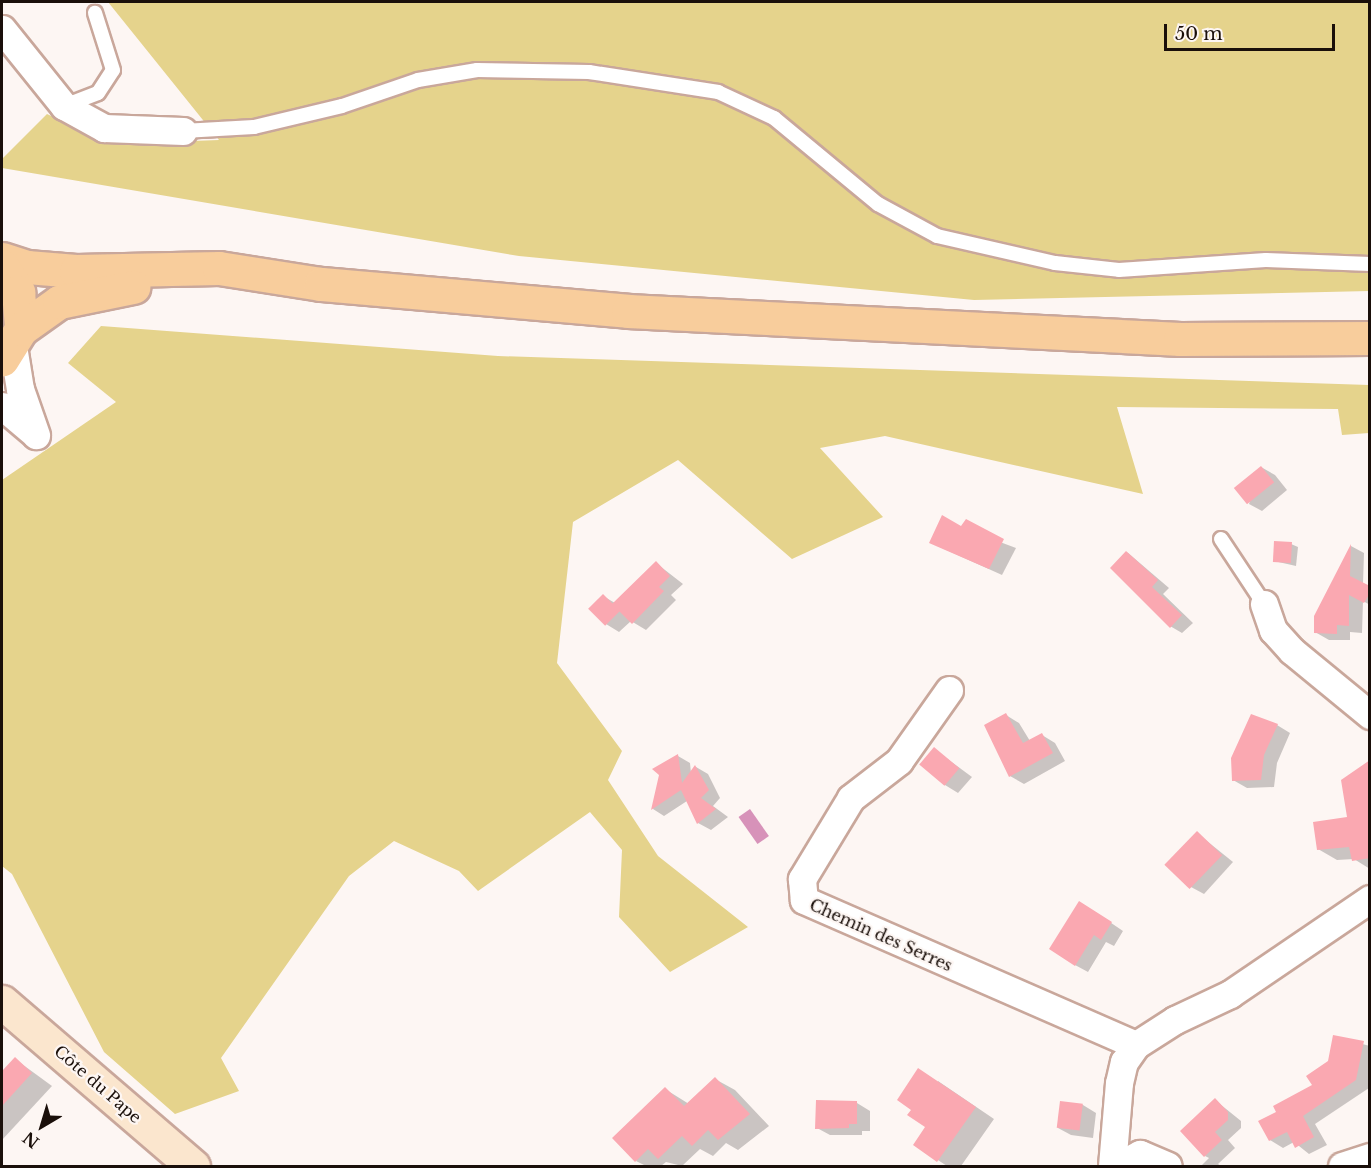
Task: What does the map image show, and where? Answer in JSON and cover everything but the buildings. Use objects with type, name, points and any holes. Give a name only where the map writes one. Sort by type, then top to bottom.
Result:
[{"type":"main road","points":[[2,259],[27,267],[75,271],[219,268],[321,284],[628,311],[1180,339],[1370,338]]},
{"type":"main road","points":[[2,266],[18,292],[12,345]]},
{"type":"main road","points":[[12,345],[59,302],[95,292],[149,285],[227,286],[369,306],[473,313],[628,311]]},
{"type":"main road","name":"Côte du Pape","points":[[2,1002],[193,1167]]},
{"type":"street","points":[[2,28],[64,106],[104,128],[183,131]]},
{"type":"street","points":[[2,406],[36,435],[20,389],[12,345]]},
{"type":"street","points":[[1264,604],[1273,630],[1292,651],[1370,714]]},
{"type":"street","name":"Chemin des Serres","points":[[949,690],[899,761],[851,798],[802,879],[804,900],[1136,1045]]},
{"type":"street","points":[[1112,1167],[1119,1083],[1124,1062],[1136,1045],[1175,1020],[1230,994],[1370,899]]},
{"type":"street","points":[[1118,1167],[1140,1154],[1168,1167]]},
{"type":"street","points":[[1342,1167],[1370,1157]]},
{"type":"lane","points":[[64,106],[98,93],[113,70],[95,13]]},
{"type":"lane","points":[[183,131],[254,127],[342,106],[418,80],[477,70],[589,72],[718,92],[774,118],[878,204],[937,236],[1055,263],[1119,270],[1266,260],[1370,264]]},
{"type":"lane","points":[[1221,539],[1264,604]]},
{"type":"shaded area","points":[[108,2],[1369,2],[1370,291],[974,300],[519,256],[2,168],[2,159],[47,114],[111,144],[219,140]]},
{"type":"shaded area","points":[[101,326],[498,356],[1369,385],[1369,433],[1342,435],[1338,409],[1117,407],[1143,494],[885,436],[820,448],[883,517],[792,559],[678,460],[573,522],[557,663],[622,751],[608,780],[658,856],[748,927],[670,972],[619,917],[622,850],[590,812],[478,891],[459,871],[394,841],[349,876],[221,1058],[239,1091],[175,1114],[104,1052],[12,874],[2,866],[2,480],[116,402],[68,363]]},
{"type":"shaded area","points":[[750,809],[769,836],[757,844],[739,817]]}]
